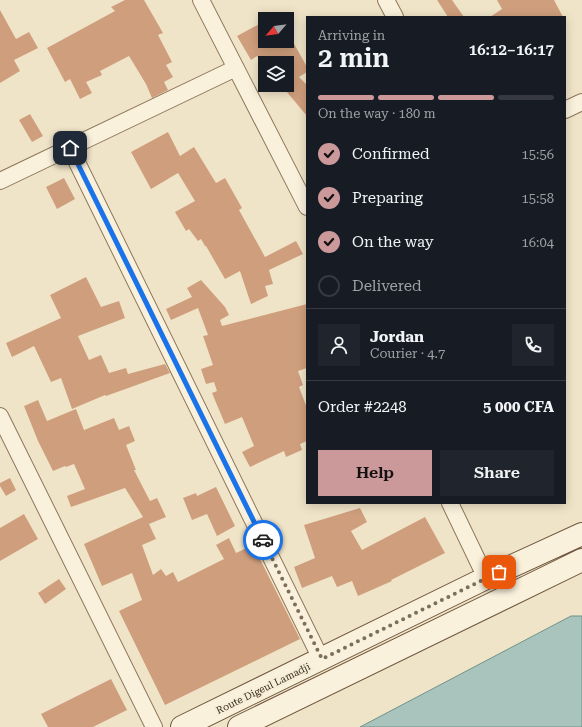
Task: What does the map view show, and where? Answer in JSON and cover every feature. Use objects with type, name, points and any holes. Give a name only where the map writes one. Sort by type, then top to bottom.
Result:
[{"type":"main road","name":"Route Digeul Lamadji","points":[[182,727],[486,578],[582,534]]},
{"type":"main road","points":[[239,727],[582,560]]},
{"type":"street","points":[[201,0],[306,205]]},
{"type":"street","points":[[386,0],[394,16]]},
{"type":"street","points":[[0,181],[236,68]]},
{"type":"street","points":[[566,110],[582,102]]},
{"type":"street","points":[[70,148],[322,659]]},
{"type":"street","points":[[0,416],[154,727]]},
{"type":"street","points":[[450,504],[486,578]]},
{"type":"water","points":[[571,616],[582,616],[582,727],[360,727]]},
{"type":"building","points":[[125,0],[144,0],[163,33],[158,35],[172,62],[166,65],[173,77],[164,82],[168,90],[152,98],[146,84],[129,56],[100,71],[102,75],[86,82],[92,93],[80,99],[70,79],[65,82],[47,48],[115,11],[111,7]]},
{"type":"building","points":[[437,0],[452,0],[463,16],[447,16]]},
{"type":"building","points":[[497,0],[554,0],[562,16],[492,16],[502,9]]},
{"type":"building","points":[[0,10],[16,39],[29,32],[38,48],[14,60],[20,71],[0,83]]},
{"type":"building","points":[[258,25],[258,48],[294,48],[294,44],[306,65],[306,73],[299,77],[306,84],[306,115],[287,92],[294,92],[294,56],[258,56],[258,57],[257,56],[251,60],[237,36]]},
{"type":"building","points":[[30,114],[43,136],[32,142],[19,120]]},
{"type":"building","points":[[168,132],[180,156],[194,147],[216,183],[225,178],[242,208],[239,210],[265,257],[296,241],[303,254],[269,270],[273,284],[265,286],[268,296],[251,304],[240,271],[225,279],[201,239],[198,241],[189,229],[186,231],[175,212],[195,201],[178,173],[151,189],[131,152]]},
{"type":"building","points":[[64,178],[75,199],[57,209],[46,187]]},
{"type":"building","points":[[86,277],[101,307],[119,301],[125,318],[78,336],[89,360],[101,355],[109,373],[126,368],[128,374],[165,364],[170,373],[106,396],[105,395],[72,409],[61,378],[51,382],[34,346],[12,357],[6,343],[61,318],[50,295]]},
{"type":"building","points":[[201,280],[225,307],[229,315],[220,320],[222,326],[306,304],[306,368],[298,371],[303,385],[299,387],[306,405],[306,441],[300,444],[302,450],[286,457],[284,451],[250,467],[242,452],[254,446],[242,417],[225,424],[212,393],[217,391],[214,382],[206,384],[201,369],[213,365],[203,336],[208,335],[198,308],[171,320],[166,309],[192,297],[187,288]]},
{"type":"building","points":[[38,400],[47,421],[76,409],[84,430],[114,418],[119,430],[129,426],[135,441],[126,445],[136,470],[134,470],[150,501],[157,498],[166,517],[149,524],[156,539],[142,545],[153,575],[161,569],[166,576],[173,572],[178,582],[224,559],[216,545],[229,538],[236,553],[253,545],[300,639],[165,705],[119,611],[142,600],[132,573],[102,586],[84,544],[143,517],[125,488],[71,507],[67,496],[85,489],[74,464],[53,471],[38,441],[24,406]]},
{"type":"building","points":[[10,478],[16,490],[6,496],[0,486],[0,483]]},
{"type":"building","points":[[216,487],[235,526],[217,536],[207,514],[192,520],[183,498],[196,493],[197,496]]},
{"type":"building","points":[[360,508],[367,522],[351,531],[362,550],[425,517],[445,553],[391,580],[392,581],[358,596],[352,581],[337,587],[332,576],[302,588],[294,567],[315,558],[304,525]]},
{"type":"building","points":[[24,514],[38,539],[0,561],[0,528]]},
{"type":"building","points":[[59,579],[66,589],[45,604],[38,593]]},
{"type":"building","points":[[111,679],[127,710],[93,727],[48,727],[41,714]]},
{"type":"way so far","points":[[263,540],[322,659],[499,572]]},
{"type":"route","points":[[70,148],[263,540]]}]
